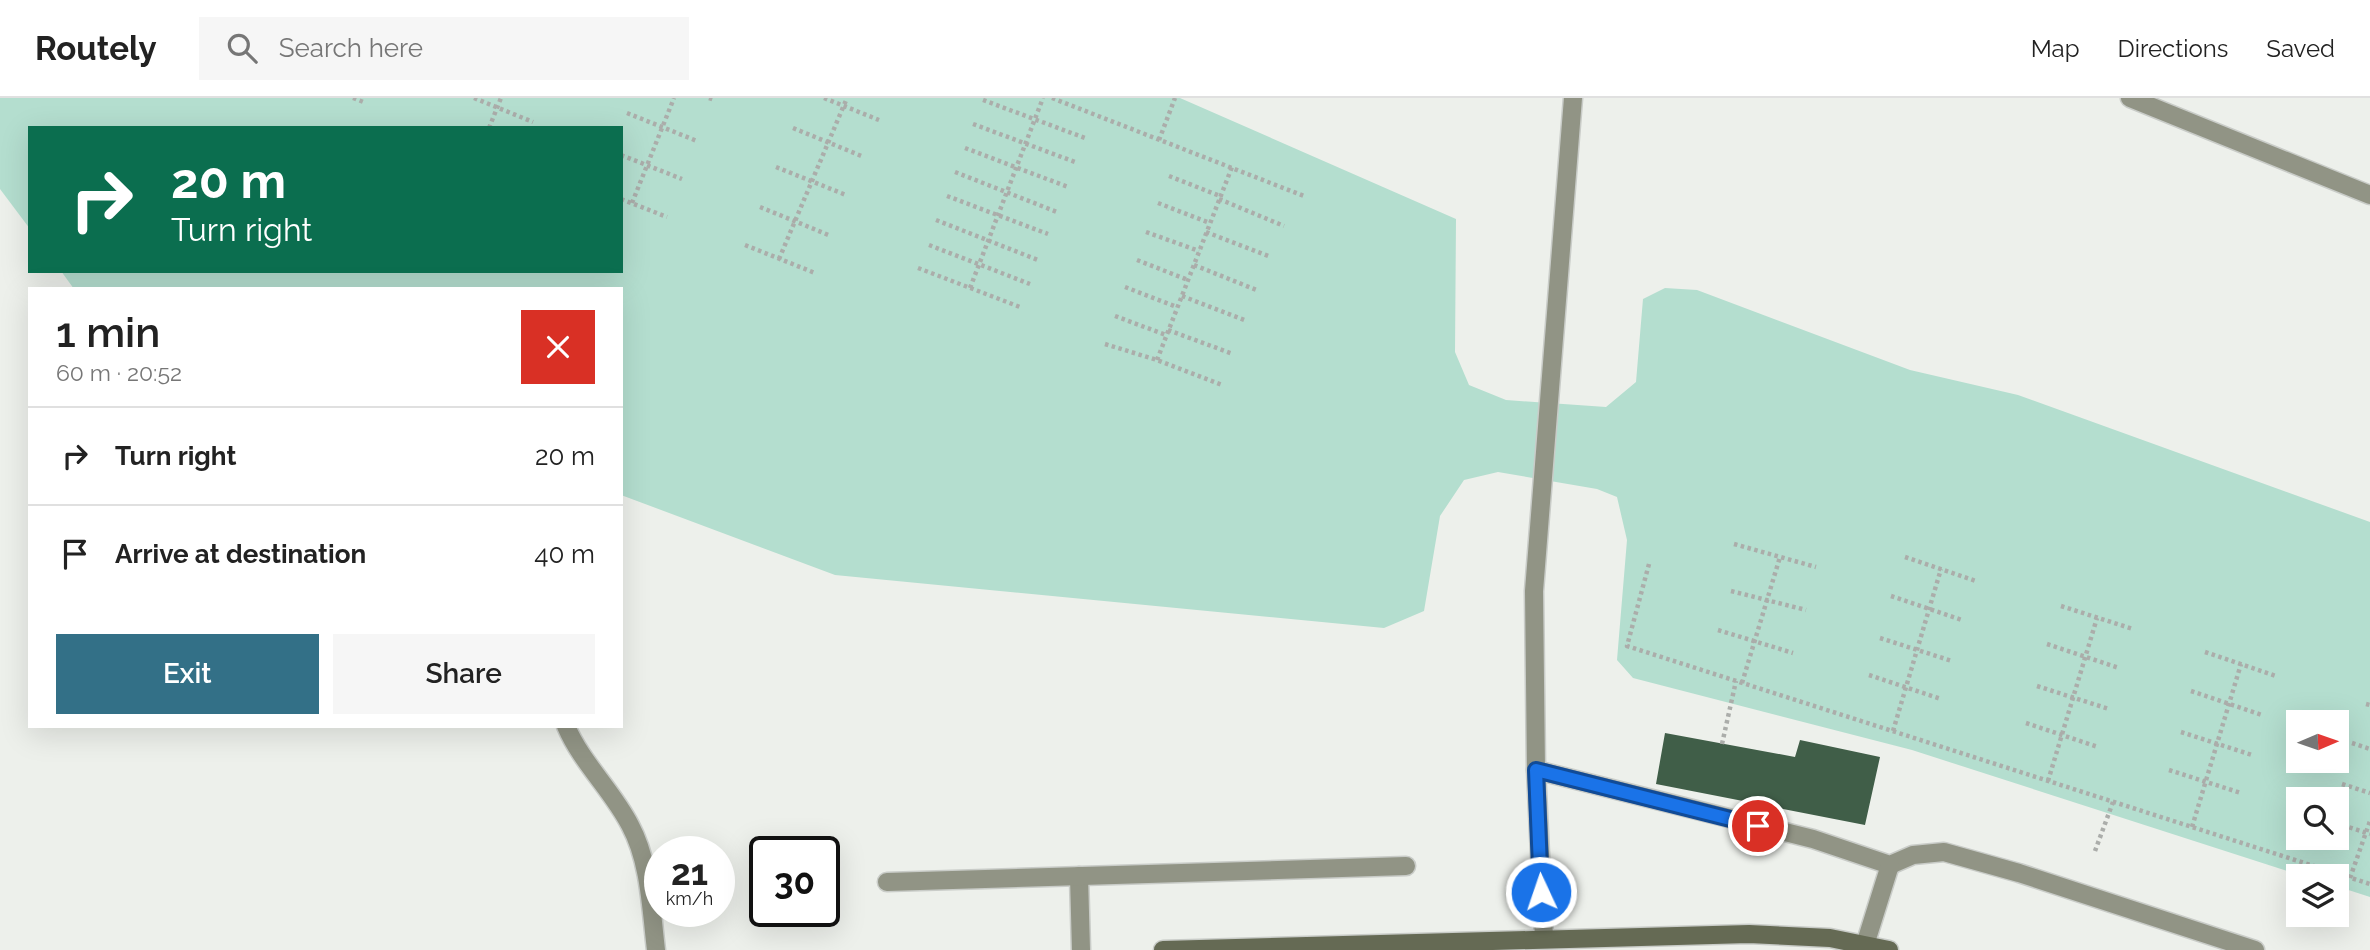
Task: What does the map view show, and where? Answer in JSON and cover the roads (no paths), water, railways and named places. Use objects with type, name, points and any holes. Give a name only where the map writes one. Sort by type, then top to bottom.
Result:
[{"type":"street","points":[[1544,938],[1536,770],[1534,592],[1573,98]]},
{"type":"street","points":[[2130,98],[2370,195]]},
{"type":"street","points":[[567,728],[574,746],[604,783],[631,825],[643,856],[656,950]]},
{"type":"street","points":[[1536,770],[1812,839],[1890,865],[1913,855],[1944,852],[2019,873],[2255,950]]},
{"type":"street","points":[[1866,945],[1890,865]]},
{"type":"street","points":[[887,882],[1406,866]]},
{"type":"street","points":[[1079,876],[1081,950]]},
{"type":"street","points":[[1163,950],[1749,934],[1830,938],[1889,950]]}]
